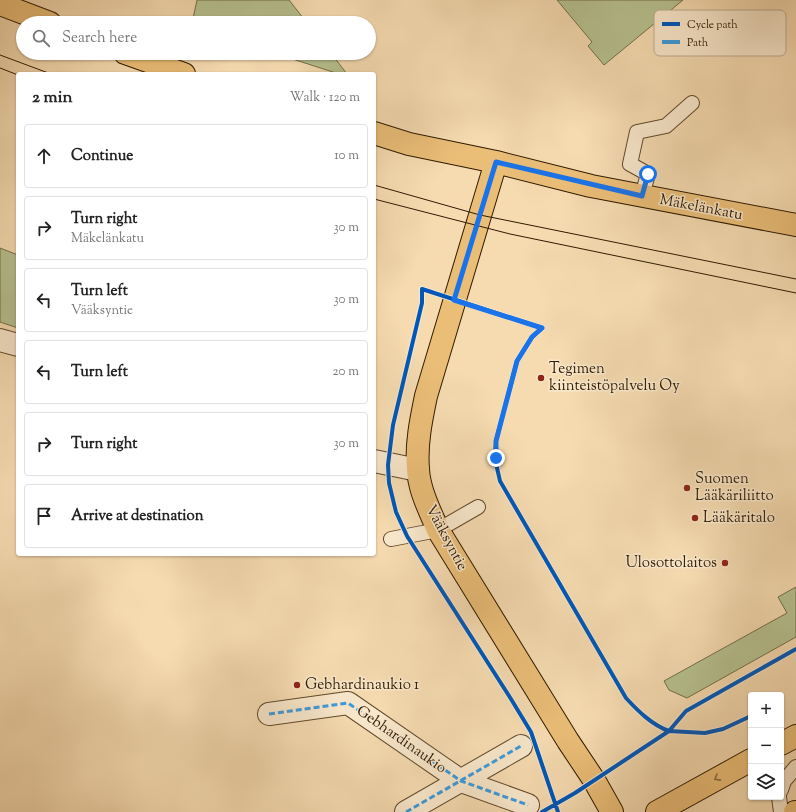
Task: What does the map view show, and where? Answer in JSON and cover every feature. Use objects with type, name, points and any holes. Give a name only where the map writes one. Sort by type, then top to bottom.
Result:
[{"type":"main road","points":[[0,4],[32,16]]},
{"type":"main road","points":[[145,60],[178,72]]},
{"type":"main road","name":"Mäkelänkatu","points":[[376,134],[409,144],[496,162],[642,196],[796,225]]},
{"type":"main road","name":"Vääksyntie","points":[[496,162],[426,396],[418,431],[418,470],[424,497],[438,530],[612,812]]},
{"type":"main road","points":[[784,742],[796,736]]},
{"type":"main road","points":[[659,811],[748,762]]},
{"type":"street","points":[[0,340],[16,345]]},
{"type":"street","points":[[376,461],[418,470]]},
{"type":"street","name":"Gebhardinaukio","points":[[269,714],[348,703],[460,781],[528,805]]},
{"type":"street","name":"Gebhardinaukio","points":[[406,812],[521,746]]},
{"type":"lane","points":[[642,196],[648,174],[630,164],[637,132],[666,126],[692,103]]},
{"type":"lane","points":[[391,539],[438,530],[478,508]]},
{"type":"lane","points":[[784,781],[796,767]]},
{"type":"lane","points":[[779,800],[781,812]]},
{"type":"green space","points":[[197,0],[289,0],[302,16],[194,16]]},
{"type":"green space","points":[[557,0],[683,0],[671,10],[654,10],[654,24],[604,65],[588,46],[592,42]]},
{"type":"green space","points":[[296,60],[336,60],[345,72],[333,72]]},
{"type":"green space","points":[[0,248],[16,254],[16,327],[0,322]]},
{"type":"green space","points":[[796,587],[796,637],[687,698],[669,690],[664,681],[787,613],[778,597]]},
{"type":"tram line","points":[[0,55],[46,72]]},
{"type":"tram line","points":[[0,68],[16,74]]},
{"type":"tram line","points":[[376,186],[480,215],[796,279]]},
{"type":"tram line","points":[[376,200],[510,234],[796,293]]},
{"type":"marked path","points":[[269,714],[348,703],[461,781],[528,805]]},
{"type":"marked path","points":[[406,812],[521,746]]},
{"type":"cycle path","points":[[542,328],[422,289],[422,303],[393,425],[388,465],[389,483],[396,512],[407,536],[531,732],[558,812]]},
{"type":"cycle path","points":[[542,328],[532,337],[517,361],[496,441],[495,459],[500,481],[626,698],[640,713],[669,731],[686,711],[796,649]]},
{"type":"cycle path","points":[[542,812],[575,793],[669,731],[705,733],[723,729],[748,717]]},
{"type":"place","name":"Tegimen kiinteistöpalvelu Oy","points":[[541,378]]},
{"type":"place","name":"Suomen Lääkäriliitto","points":[[687,488]]},
{"type":"place","name":"Lääkäritalo","points":[[695,518]]},
{"type":"place","name":"Ulosottolaitos","points":[[725,563]]},
{"type":"place","name":"Gebhardinaukio 1","points":[[297,685]]},
{"type":"route","points":[[496,458],[496,441],[517,361],[532,337],[542,328],[454,300],[496,162],[591,186],[642,196],[648,174]]}]
